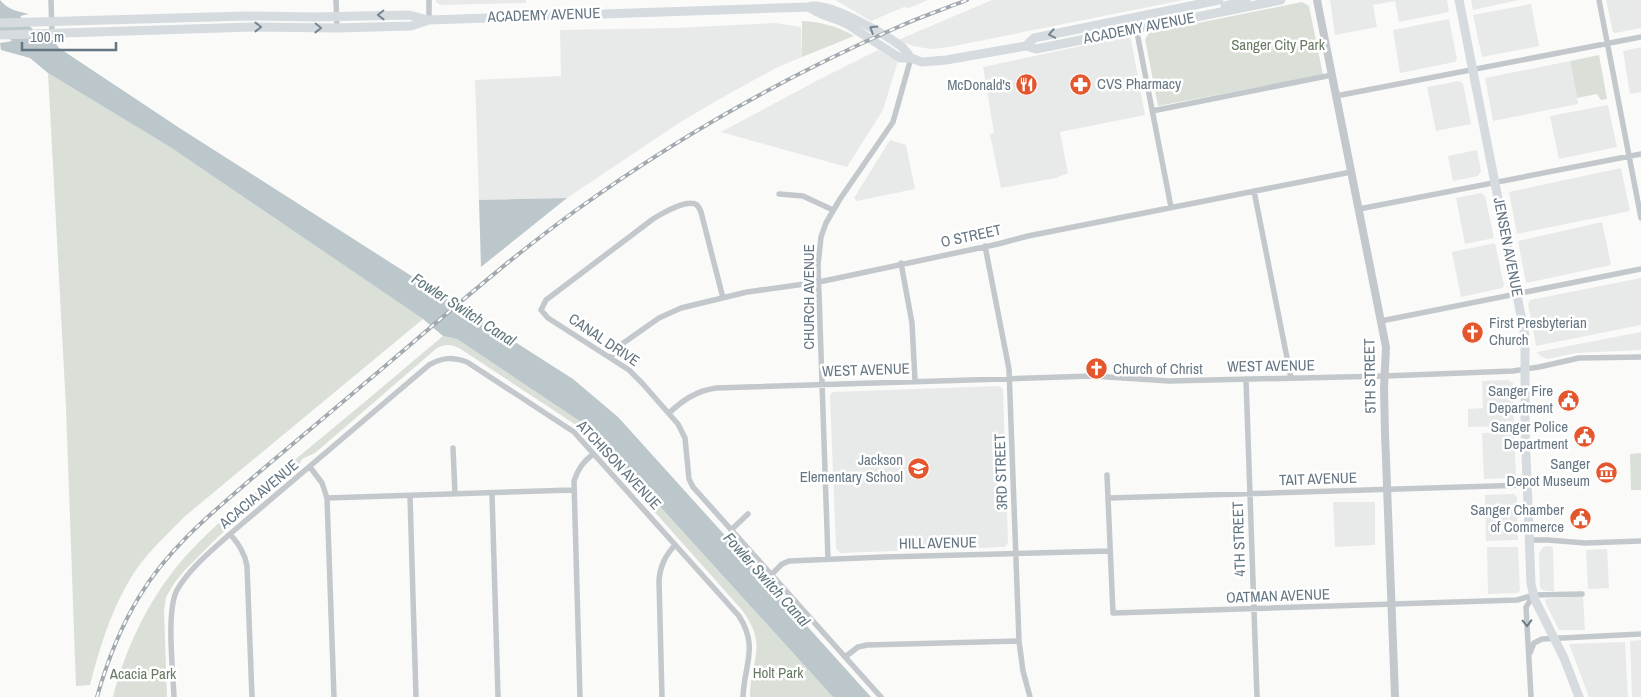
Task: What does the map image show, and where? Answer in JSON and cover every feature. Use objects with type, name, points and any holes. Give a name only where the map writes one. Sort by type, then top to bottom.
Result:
[{"type":"main road","name":"ACADEMY AVENUE","points":[[1026,46],[1034,38],[1219,0]]},
{"type":"main road","points":[[1217,12],[1228,4],[1246,0]]},
{"type":"main road","name":"ACADEMY AVENUE","points":[[1,35],[253,27],[337,28],[411,26],[429,20],[822,4],[850,14],[901,46],[911,58],[922,62],[1026,46],[1036,49],[1281,0]]},
{"type":"main road","name":"JENSEN AVENUE","points":[[1459,0],[1526,341],[1530,579],[1534,595],[1564,658],[1579,697]]},
{"type":"main road","name":"ACADEMY AVENUE","points":[[0,24],[239,16],[409,14],[429,20]]},
{"type":"main road","points":[[184,29],[188,24],[226,21],[239,16]]},
{"type":"street","points":[[51,0],[52,34]]},
{"type":"street","points":[[336,0],[337,28]]},
{"type":"street","points":[[429,0],[429,20]]},
{"type":"street","name":"5TH STREET","points":[[1317,0],[1386,346],[1385,376],[1395,697]]},
{"type":"street","points":[[1599,0],[1641,218]]},
{"type":"street","points":[[1134,17],[1171,207]]},
{"type":"street","points":[[1336,96],[1641,36]]},
{"type":"street","name":"CHURCH AVENUE","points":[[828,559],[819,249],[822,236],[833,210],[892,122],[911,58]]},
{"type":"street","points":[[1152,111],[1332,75]]},
{"type":"street","points":[[1358,209],[1641,154]]},
{"type":"street","name":"O STREET","points":[[611,358],[622,344],[659,318],[681,308],[761,290],[819,282],[1028,236],[1351,172]]},
{"type":"street","points":[[1254,191],[1291,378]]},
{"type":"street","points":[[779,194],[803,196],[833,210]]},
{"type":"street","name":"CANAL DRIVE","points":[[723,298],[701,212],[695,203],[690,203],[669,210],[653,219],[546,300],[541,310],[548,318],[636,376],[669,413],[678,424],[685,438],[689,479],[693,487],[881,697]]},
{"type":"street","name":"3RD STREET","points":[[985,246],[1010,377],[1019,641],[1023,671],[1030,697]]},
{"type":"street","points":[[901,263],[912,324],[915,381]]},
{"type":"street","points":[[1381,322],[1517,293],[1641,270]]},
{"type":"street","name":"WEST AVENUE","points":[[669,413],[682,401],[704,390],[716,388],[1010,377],[1108,376],[1155,381],[1385,376],[1525,370],[1579,358],[1641,356]]},
{"type":"street","name":"ATCHISON AVENUE","points":[[448,357],[467,362],[574,432],[739,616],[750,641],[743,697]]},
{"type":"street","name":"ACACIA AVENUE","points":[[174,697],[171,618],[174,598],[182,583],[200,561],[230,534],[429,365],[448,357]]},
{"type":"street","name":"4TH STREET","points":[[1246,379],[1257,697]]},
{"type":"street","points":[[453,448],[455,494]]},
{"type":"street","points":[[580,697],[573,490],[577,471],[593,454]]},
{"type":"street","points":[[310,467],[322,483],[327,498],[334,697]]},
{"type":"street","name":"OATMAN AVENUE","points":[[1107,475],[1113,613],[1517,600],[1534,595],[1582,594]]},
{"type":"street","name":"TAIT AVENUE","points":[[1109,498],[1527,485]]},
{"type":"street","points":[[327,498],[573,490]]},
{"type":"street","points":[[492,494],[498,697]]},
{"type":"street","points":[[410,496],[416,697]]},
{"type":"street","points":[[731,530],[748,514]]},
{"type":"street","points":[[230,534],[245,555],[247,566],[252,697]]},
{"type":"street","points":[[1529,540],[1585,544],[1641,542]]},
{"type":"street","points":[[662,697],[660,570],[663,560],[676,545]]},
{"type":"street","name":"HILL AVENUE","points":[[771,575],[785,562],[828,559],[1110,551]]},
{"type":"street","points":[[1530,653],[1527,648],[1526,607],[1534,595]]},
{"type":"street","points":[[1531,697],[1530,653],[1531,646],[1537,640],[1553,637],[1641,634]]},
{"type":"street","points":[[845,657],[858,647],[866,645],[1019,641]]},
{"type":"shaded area","points":[[0,0],[10,8],[29,14],[20,16],[43,40],[53,40],[59,48],[181,129],[573,379],[618,417],[871,697],[833,697],[606,447],[581,422],[457,339],[443,336],[423,319],[170,147],[48,73],[30,58],[1,50],[0,43],[12,41],[0,31]]},
{"type":"shaded area","points":[[436,0],[526,0],[526,3],[440,5]]},
{"type":"shaded area","points":[[835,0],[928,0],[909,8],[904,7],[871,21]]},
{"type":"shaded area","points":[[992,0],[1184,0],[949,47],[930,49],[913,46],[898,40]]},
{"type":"shaded area","points":[[1330,0],[1447,0],[1449,12],[1399,22],[1395,1],[1373,5],[1377,27],[1335,35]]},
{"type":"shaded area","points":[[1471,0],[1519,0],[1473,10]]},
{"type":"shaded area","points":[[1606,0],[1641,0],[1641,28],[1613,32]]},
{"type":"shaded area","points":[[1531,4],[1539,46],[1482,57],[1473,15]]},
{"type":"shaded area","points":[[1449,19],[1457,59],[1455,62],[1400,73],[1393,30]]},
{"type":"shaded area","points":[[775,23],[801,27],[802,57],[776,68],[679,123],[567,198],[479,200],[475,80],[561,76],[560,30],[676,28]]},
{"type":"shaded area","points":[[1127,36],[1131,39],[1145,115],[1060,132],[1068,173],[1056,178],[1001,188],[990,134],[994,133],[983,67]]},
{"type":"shaded area","points":[[1641,47],[1641,92],[1630,94],[1623,51]]},
{"type":"shaded area","points":[[878,50],[897,61],[897,64],[883,110],[847,167],[721,132],[820,79]]},
{"type":"shaded area","points":[[1570,61],[1578,104],[1493,121],[1485,78]]},
{"type":"shaded area","points":[[1459,81],[1463,83],[1471,124],[1436,131],[1427,87]]},
{"type":"shaded area","points":[[1608,105],[1617,147],[1559,159],[1550,116]]},
{"type":"shaded area","points":[[890,140],[906,145],[915,189],[857,201],[854,198]]},
{"type":"shaded area","points":[[1477,150],[1481,171],[1478,176],[1453,181],[1448,156]]},
{"type":"shaded area","points":[[1621,168],[1630,211],[1517,234],[1509,192]]},
{"type":"shaded area","points":[[1481,193],[1485,196],[1494,238],[1465,244],[1456,198]]},
{"type":"shaded area","points":[[567,198],[481,267],[479,200]]},
{"type":"shaded area","points":[[1602,222],[1611,265],[1526,283],[1518,241]]},
{"type":"shaded area","points":[[1495,243],[1504,285],[1502,288],[1461,297],[1452,252]]},
{"type":"shaded area","points":[[1641,278],[1641,325],[1536,346],[1528,304],[1530,300]]},
{"type":"shaded area","points":[[1641,332],[1641,350],[1576,353],[1548,359],[1540,356],[1537,352]]},
{"type":"shaded area","points":[[1508,380],[1513,383],[1514,426],[1468,427],[1468,409],[1483,408],[1482,381]]},
{"type":"shaded area","name":"Jackson Elementary School","points":[[999,386],[1003,389],[1008,543],[1005,547],[840,553],[836,549],[830,395],[833,392]]},
{"type":"shaded area","points":[[1514,432],[1516,476],[1513,478],[1484,479],[1482,433]]},
{"type":"shaded area","points":[[1514,494],[1517,497],[1518,540],[1486,541],[1485,495]]},
{"type":"shaded area","points":[[1333,502],[1375,502],[1375,545],[1335,547]]},
{"type":"shaded area","points":[[1487,547],[1518,547],[1520,590],[1518,593],[1488,594]]},
{"type":"shaded area","points":[[1543,547],[1553,547],[1554,591],[1545,591],[1540,588],[1539,553]]},
{"type":"shaded area","points":[[1607,549],[1609,588],[1588,589],[1586,550]]},
{"type":"shaded area","points":[[1583,596],[1585,630],[1559,630],[1545,599]]},
{"type":"shaded area","points":[[1641,640],[1641,697],[1632,697],[1630,641]]},
{"type":"shaded area","points":[[1625,642],[1628,697],[1589,697],[1569,644]]},
{"type":"green space","name":"Sanger City Park","points":[[1302,2],[1309,6],[1323,75],[1158,106],[1145,39],[1149,33]]},
{"type":"green space","points":[[802,21],[829,25],[854,36],[802,57]]},
{"type":"green space","points":[[1599,55],[1607,99],[1601,100],[1597,94],[1577,98],[1570,61]]},
{"type":"green space","points":[[48,73],[170,147],[423,319],[184,517],[154,548],[134,572],[122,593],[101,645],[90,685],[76,686],[66,407]]},
{"type":"green space","points":[[443,336],[457,339],[581,422],[606,447],[833,697],[750,697],[756,644],[755,634],[742,610],[579,427],[459,348],[448,345],[437,348],[315,453],[302,459],[296,470],[220,535],[175,582],[166,597],[164,611],[167,697],[113,697],[124,662],[147,611],[156,595],[191,550],[235,509]]},
{"type":"green space","points":[[1641,453],[1641,490],[1631,490],[1630,454]]},
{"type":"railway","points":[[97,697],[105,671],[132,609],[151,579],[178,546],[241,488],[519,254],[613,184],[732,110],[856,46],[906,23],[967,0]]},
{"type":"place","name":"CVS Pharmacy","points":[[1081,84]]},
{"type":"place","name":"McDonald's","points":[[1027,85]]},
{"type":"place","name":"First Presbyterian Church","points":[[1473,332]]},
{"type":"place","name":"Church of Christ","points":[[1097,369]]},
{"type":"place","name":"Sanger Fire Department","points":[[1569,400]]},
{"type":"place","name":"Sanger Police Department","points":[[1584,436]]},
{"type":"place","name":"Jackson Elementary School","points":[[919,469]]},
{"type":"place","name":"Sanger Depot Museum","points":[[1606,473]]},
{"type":"place","name":"Sanger Chamber of Commerce","points":[[1580,519]]},
{"type":"water label","name":"Fowler Switch Canal","points":[[464,309]]},
{"type":"water label","name":"Fowler Switch Canal","points":[[767,579]]},
{"type":"park label","name":"Holt Park","points":[[778,673]]},
{"type":"park label","name":"Acacia Park","points":[[143,674]]}]
